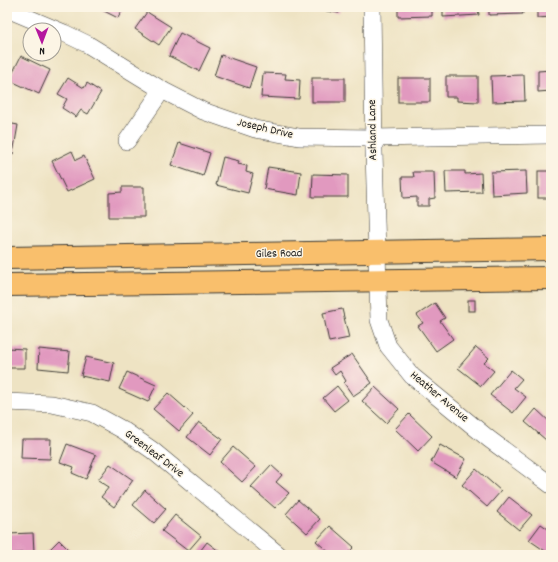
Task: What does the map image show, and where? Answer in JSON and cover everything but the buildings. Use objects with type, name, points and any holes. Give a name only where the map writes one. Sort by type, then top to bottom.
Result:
[{"type":"main road","name":"Giles Road","points":[[7,258],[551,249]]},
{"type":"main road","points":[[7,285],[551,278]]},
{"type":"street","name":"Ashland Lane","points":[[372,7],[377,253]]},
{"type":"street","name":"Joseph Drive","points":[[8,10],[87,44],[162,90],[203,112],[254,129],[299,137],[374,138],[551,135]]},
{"type":"street","points":[[127,141],[162,90]]},
{"type":"street","name":"Heather Avenue","points":[[377,253],[379,320],[388,346],[412,376],[489,439],[549,479]]},
{"type":"street","name":"Greenleaf Drive","points":[[7,402],[52,404],[92,413],[123,430],[158,455],[279,555]]}]
